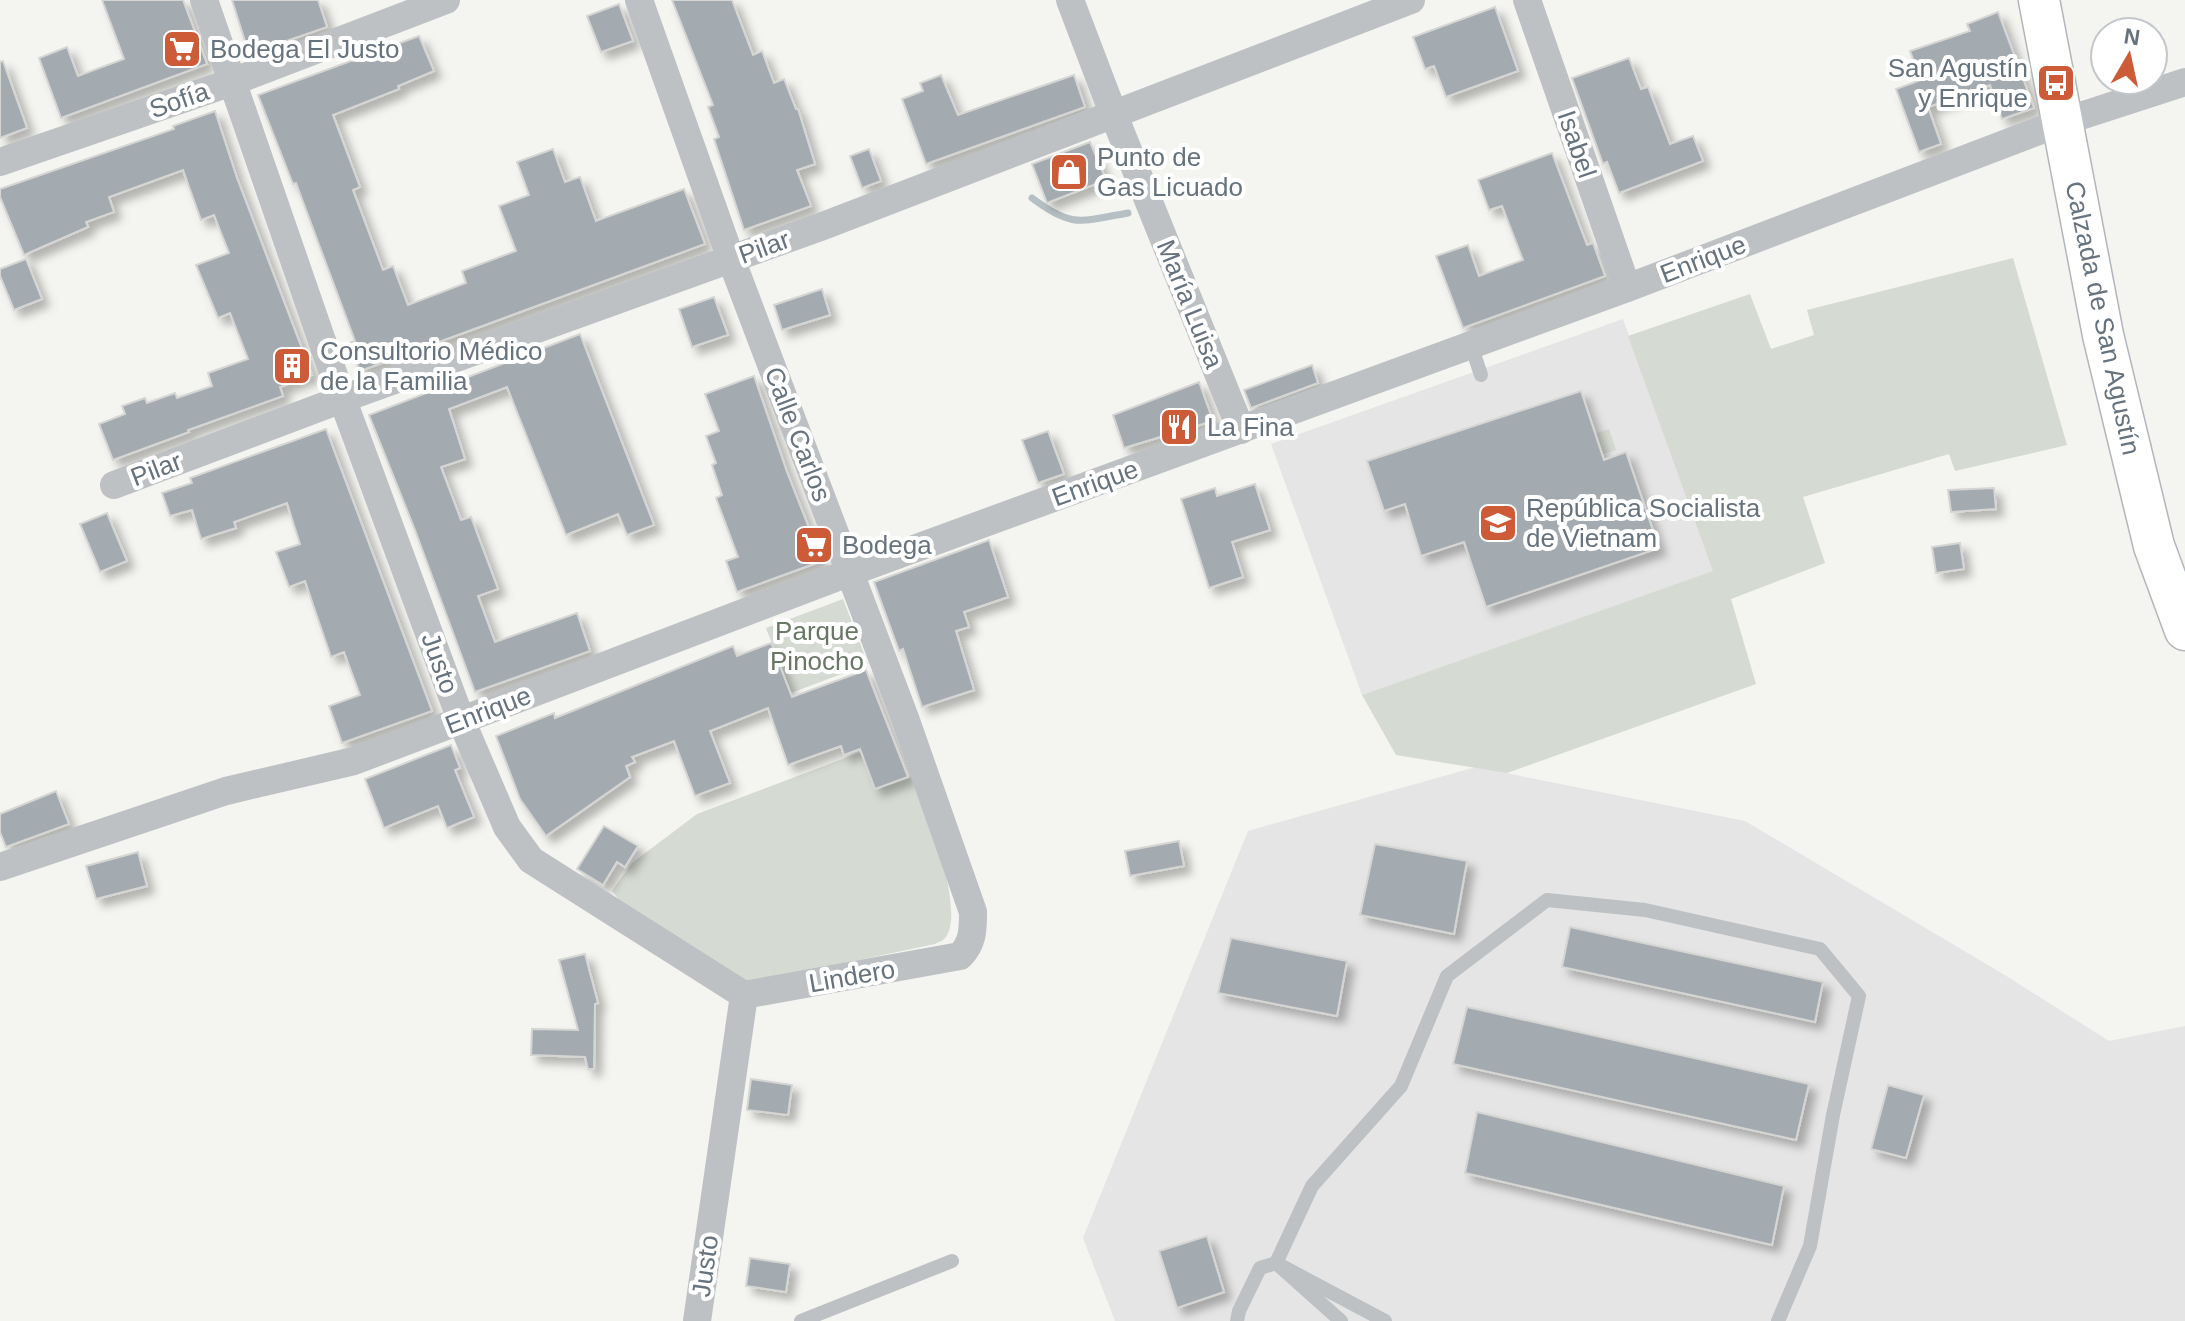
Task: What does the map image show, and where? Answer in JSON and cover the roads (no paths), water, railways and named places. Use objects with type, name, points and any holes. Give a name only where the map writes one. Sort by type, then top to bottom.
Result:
[{"type":"main road","name":"Calzada de San Agustín","points":[[2039,0],[2103,335],[2154,546],[2185,630]]},
{"type":"street","name":"Justo","points":[[204,0],[342,399],[461,720],[507,827],[531,860],[744,995],[697,1321]]},
{"type":"street","name":"Sofía","points":[[0,162],[232,82],[446,0]]},
{"type":"street","name":"Calle Carlos","points":[[639,0],[731,259],[851,572],[973,912],[972,937],[968,948],[960,956]]},
{"type":"street","name":"María Luisa","points":[[1070,0],[1241,430]]},
{"type":"street","name":"Pilar","points":[[114,485],[731,259],[1411,0]]},
{"type":"street","name":"Isabel","points":[[1527,0],[1627,288]]},
{"type":"street","name":"Enrique","points":[[0,867],[226,791],[354,761],[851,572],[1627,288],[2062,122],[2185,82]]},
{"type":"street","name":"Lindero","points":[[744,995],[960,956]]},
{"type":"lane","points":[[1471,345],[1481,375]]},
{"type":"lane","points":[[1276,1263],[1312,1186],[1401,1086],[1447,976],[1547,900],[1645,910],[1820,949],[1859,996],[1833,1115],[1810,1246],[1778,1321]]},
{"type":"lane","points":[[801,1321],[952,1261]]},
{"type":"lane","points":[[1276,1263],[1341,1321]]},
{"type":"lane","points":[[1237,1321],[1260,1268],[1276,1263],[1385,1321]]},
{"type":"waterway","points":[[1032,198],[1058,215],[1078,220],[1128,213]]},
{"type":"place","name":"Bodega El Justo","points":[[182,49]]},
{"type":"place","name":"San Agustín y Enrique","points":[[2056,83]]},
{"type":"place","name":"Punto de Gas Licuado","points":[[1069,172]]},
{"type":"place","name":"Consultorio Médico de la Familia","points":[[292,366]]},
{"type":"place","name":"La Fina","points":[[1179,427]]},
{"type":"place","name":"República Socialista de Vietnam","points":[[1498,523]]},
{"type":"place","name":"Bodega","points":[[814,545]]},
{"type":"park label","name":"Parque Pinocho","points":[[817,646]]}]
